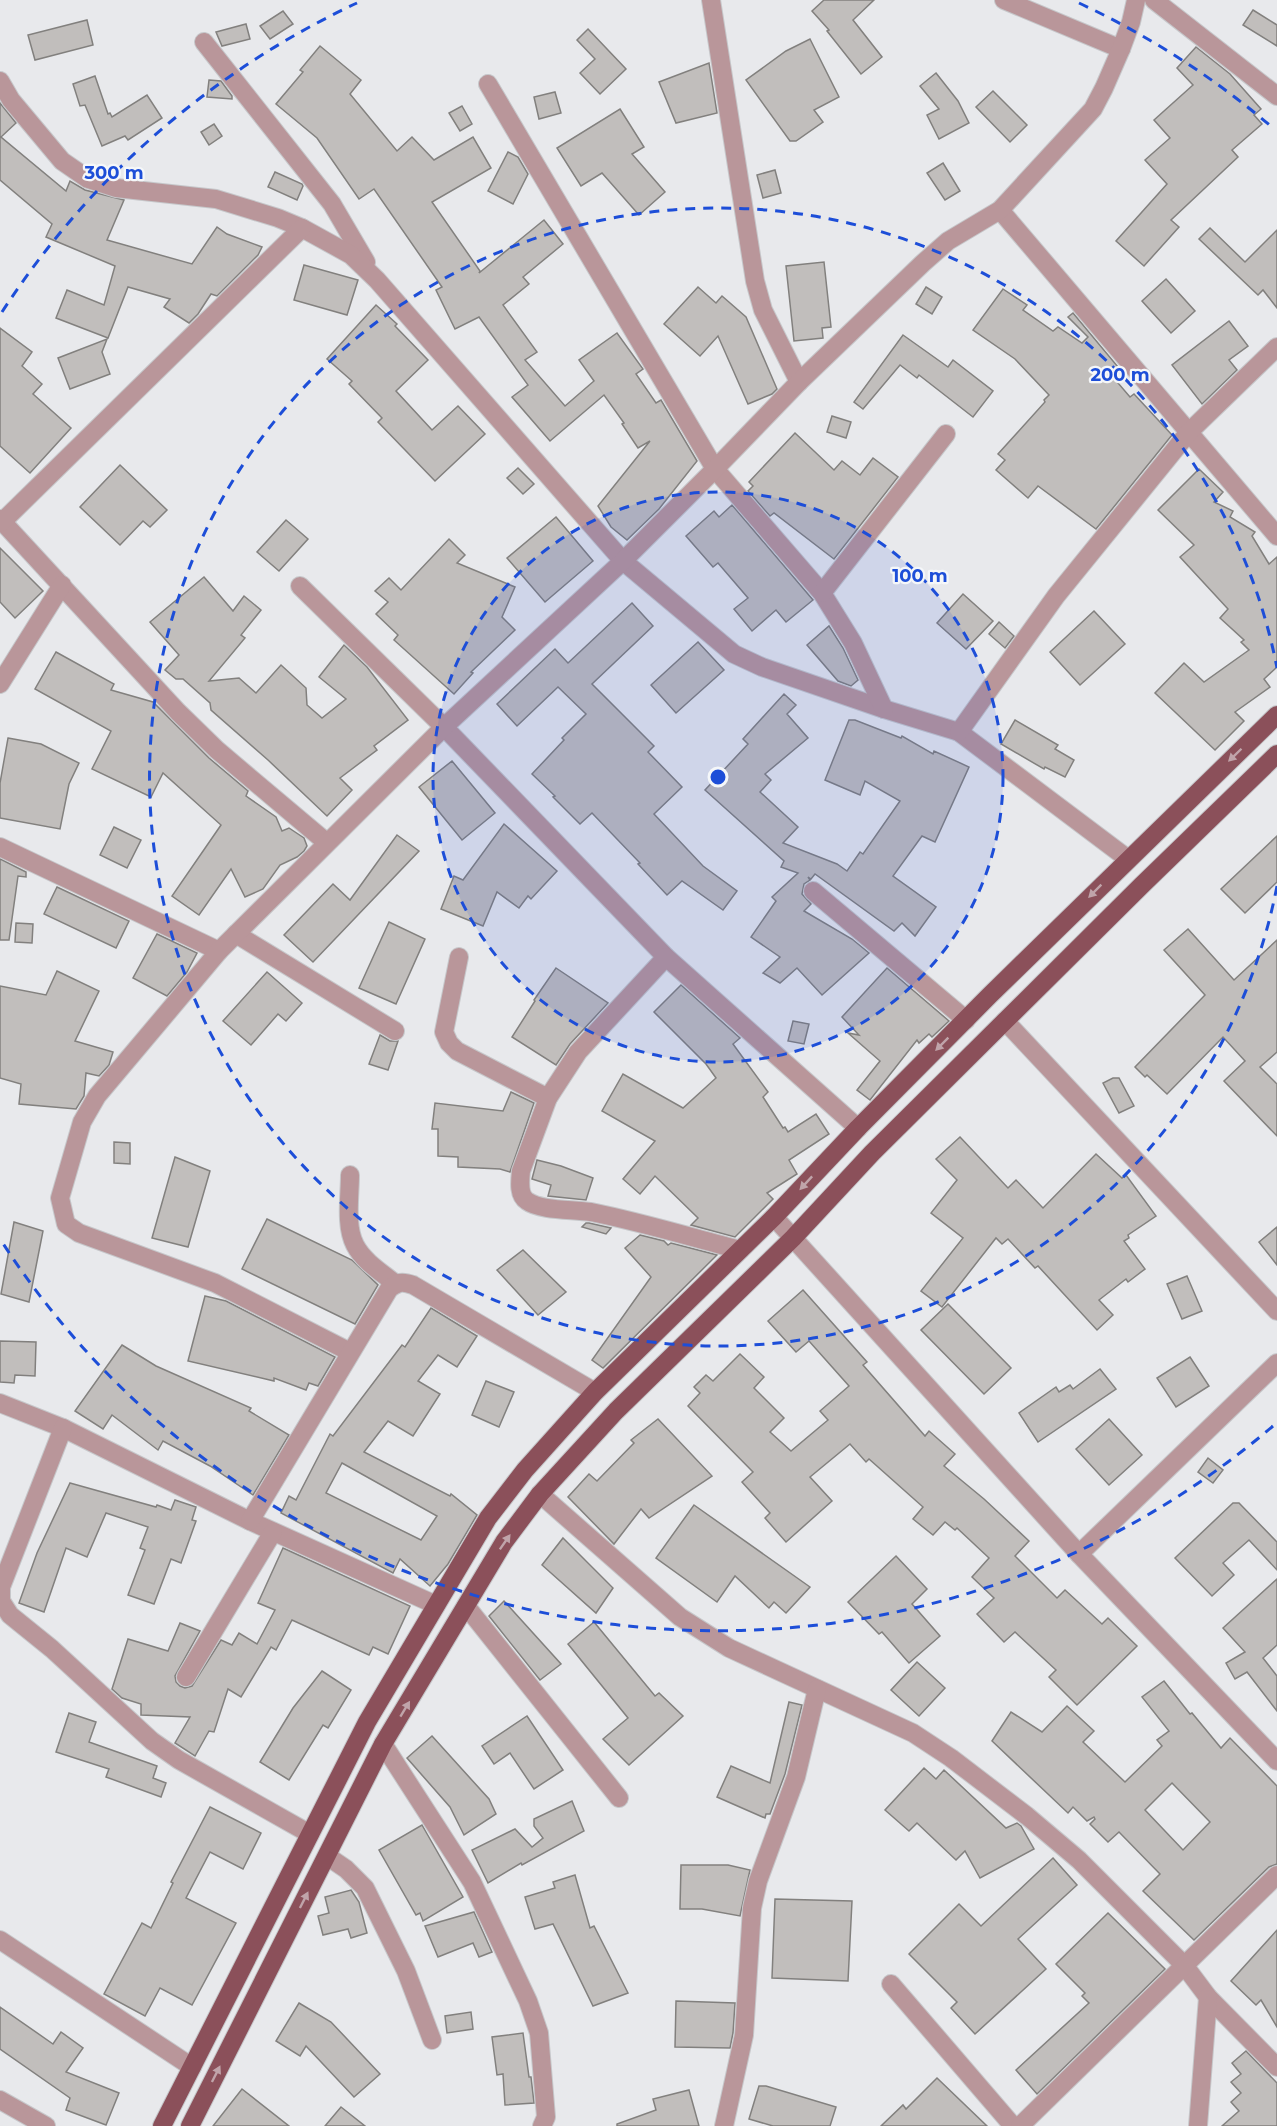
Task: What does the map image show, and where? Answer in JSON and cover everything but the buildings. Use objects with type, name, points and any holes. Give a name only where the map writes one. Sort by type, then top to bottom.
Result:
[{"type":"main road","points":[[162,2126],[367,1722],[488,1518],[525,1470],[595,1392],[774,1217],[858,1128],[1128,859],[1277,715]]},
{"type":"main road","points":[[190,2126],[383,1744],[504,1542],[540,1494],[616,1411],[793,1238],[872,1154],[1005,1021],[1277,754]]},
{"type":"street","points":[[711,0],[755,281],[763,310],[799,382]]},
{"type":"street","points":[[1004,0],[1121,49]]},
{"type":"street","points":[[350,1352],[215,1283],[80,1233],[66,1224],[60,1198],[82,1122],[97,1096],[219,951],[326,842],[444,727],[622,561],[799,382],[948,241],[1000,210],[1093,109],[1121,49],[1136,0]]},
{"type":"street","points":[[1154,0],[1277,96]]},
{"type":"street","points":[[204,42],[332,204],[377,280]]},
{"type":"street","points":[[0,81],[11,100],[62,161],[88,179],[116,188],[216,200],[278,218],[302,228],[351,255],[377,280],[622,561],[734,654],[762,667],[959,732],[1128,859]]},
{"type":"street","points":[[488,84],[715,469],[822,593],[853,643],[884,709]]},
{"type":"street","points":[[1000,210],[1277,536]]},
{"type":"street","points":[[302,228],[1,520],[178,712],[218,750],[326,842]]},
{"type":"street","points":[[959,732],[1056,596],[1189,432],[1277,347]]},
{"type":"street","points":[[822,593],[946,434]]},
{"type":"street","points":[[0,684],[62,585]]},
{"type":"street","points":[[300,586],[444,727],[666,957],[858,1128]]},
{"type":"street","points":[[0,847],[219,951]]},
{"type":"street","points":[[813,891],[966,1020]]},
{"type":"street","points":[[236,934],[395,1031]]},
{"type":"street","points":[[459,957],[444,1032],[449,1043],[457,1052],[548,1098]]},
{"type":"street","points":[[666,957],[578,1052],[548,1098],[522,1171],[521,1193],[525,1200],[536,1205],[589,1212],[740,1250]]},
{"type":"street","points":[[1005,1021],[1277,1311]]},
{"type":"street","points":[[350,1175],[350,1228],[355,1245],[367,1260],[396,1284]]},
{"type":"street","points":[[774,1217],[1079,1554],[1277,1761]]},
{"type":"street","points":[[250,1521],[350,1352],[389,1289],[396,1284],[403,1282],[413,1285],[595,1392]]},
{"type":"street","points":[[1079,1554],[1277,1363]]},
{"type":"street","points":[[0,1403],[63,1428],[273,1532],[436,1605]]},
{"type":"street","points":[[63,1428],[1,1587],[1,1601],[5,1608],[10,1615],[52,1649],[152,1741],[179,1760],[310,1834]]},
{"type":"street","points":[[540,1494],[680,1617],[729,1647],[913,1733],[951,1758],[1027,1816],[1079,1860],[1184,1965],[1208,1997],[1277,2067]]},
{"type":"street","points":[[186,1677],[273,1532]]},
{"type":"street","points":[[466,1606],[619,1798]]},
{"type":"street","points":[[724,2126],[744,2035],[752,1908],[758,1881],[795,1777],[817,1689]]},
{"type":"street","points":[[383,1744],[472,1882],[528,2001],[538,2033],[546,2117],[542,2126]]},
{"type":"street","points":[[327,1856],[346,1869],[365,1888],[406,1971],[432,2040]]},
{"type":"street","points":[[1020,2126],[1277,1875]]},
{"type":"street","points":[[0,1940],[192,2067]]},
{"type":"street","points":[[891,1984],[1013,2126]]},
{"type":"street","points":[[1198,2126],[1208,1997]]},
{"type":"street","points":[[0,2100],[46,2126]]}]
